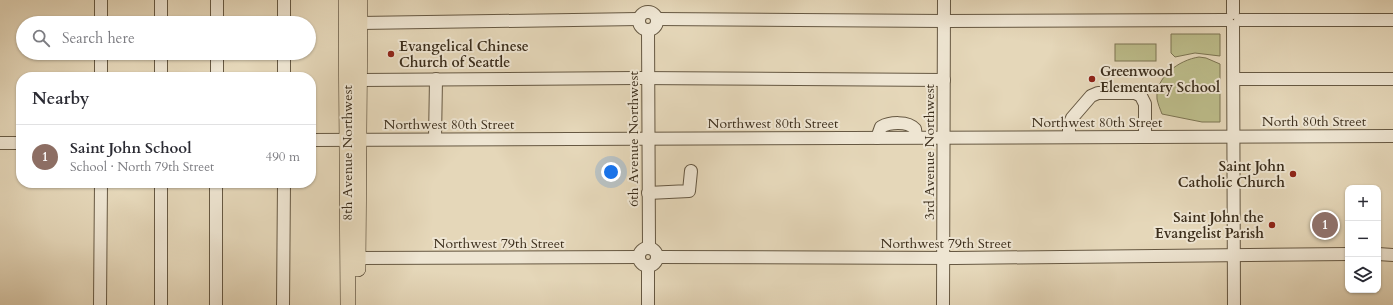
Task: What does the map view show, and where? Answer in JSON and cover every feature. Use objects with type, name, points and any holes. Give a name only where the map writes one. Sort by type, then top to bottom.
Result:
[{"type":"main road","name":"8th Avenue Northwest","points":[[346,0],[358,258],[358,305]]},
{"type":"main road","name":"8th Avenue Northwest","points":[[348,305],[353,139],[360,80],[360,0]]},
{"type":"street","points":[[101,0],[101,16]]},
{"type":"street","points":[[161,0],[161,16]]},
{"type":"street","points":[[217,0],[217,16]]},
{"type":"street","points":[[284,0],[284,16]]},
{"type":"street","name":"3rd Avenue Northwest","points":[[943,305],[944,0]]},
{"type":"street","points":[[1233,0],[1235,80],[1234,305]]},
{"type":"street","points":[[360,23],[648,12],[944,22],[1393,20]]},
{"type":"street","name":"6th Avenue Northwest","points":[[648,12],[655,27],[648,30],[649,248]]},
{"type":"street","points":[[101,60],[101,72]]},
{"type":"street","points":[[161,60],[161,72]]},
{"type":"street","points":[[217,60],[217,72]]},
{"type":"street","points":[[284,60],[284,72]]},
{"type":"street","points":[[360,80],[648,78],[944,80]]},
{"type":"street","points":[[1235,80],[1393,78]]},
{"type":"street","points":[[435,139],[436,80]]},
{"type":"street","points":[[1069,137],[1069,125],[1072,118],[1091,96],[1098,93],[1135,93],[1141,96],[1145,104],[1145,136]]},
{"type":"street","name":"Northwest 80th Street","points":[[316,140],[1235,136]]},
{"type":"street","name":"North 80th Street","points":[[1235,136],[1393,136]]},
{"type":"street","points":[[0,143],[16,143]]},
{"type":"street","points":[[648,193],[689,191],[691,171]]},
{"type":"street","points":[[100,305],[101,188]]},
{"type":"street","points":[[160,305],[161,188]]},
{"type":"street","points":[[216,188],[216,305]]},
{"type":"street","points":[[283,305],[284,188]]},
{"type":"street","points":[[649,248],[655,251],[657,257],[655,263],[648,266],[642,263],[639,257],[642,250],[649,248]]},
{"type":"street","name":"Northwest 79th Street","points":[[657,257],[944,258],[1345,254]]},
{"type":"street","points":[[1381,254],[1393,254]]},
{"type":"street","name":"Northwest 79th Street","points":[[358,258],[639,257]]},
{"type":"street","points":[[648,266],[648,305]]},
{"type":"green space","points":[[1171,34],[1220,34],[1220,56],[1195,53],[1175,57],[1171,53]]},
{"type":"green space","points":[[1115,44],[1156,44],[1156,61],[1115,61]]},
{"type":"green space","points":[[1199,57],[1206,58],[1220,64],[1220,122],[1202,122],[1162,114],[1158,105],[1157,91],[1164,77],[1176,66]]},
{"type":"place","name":"Evangelical Chinese Church of Seattle","points":[[391,54]]},
{"type":"place","name":"Greenwood Elementary School","points":[[1092,79]]},
{"type":"place","name":"Saint John Catholic Church","points":[[1293,174]]},
{"type":"place","name":"Saint John the Evangelist Parish","points":[[1272,225]]},
{"type":"place","name":"Saint John School","points":[[1325,225]]}]
